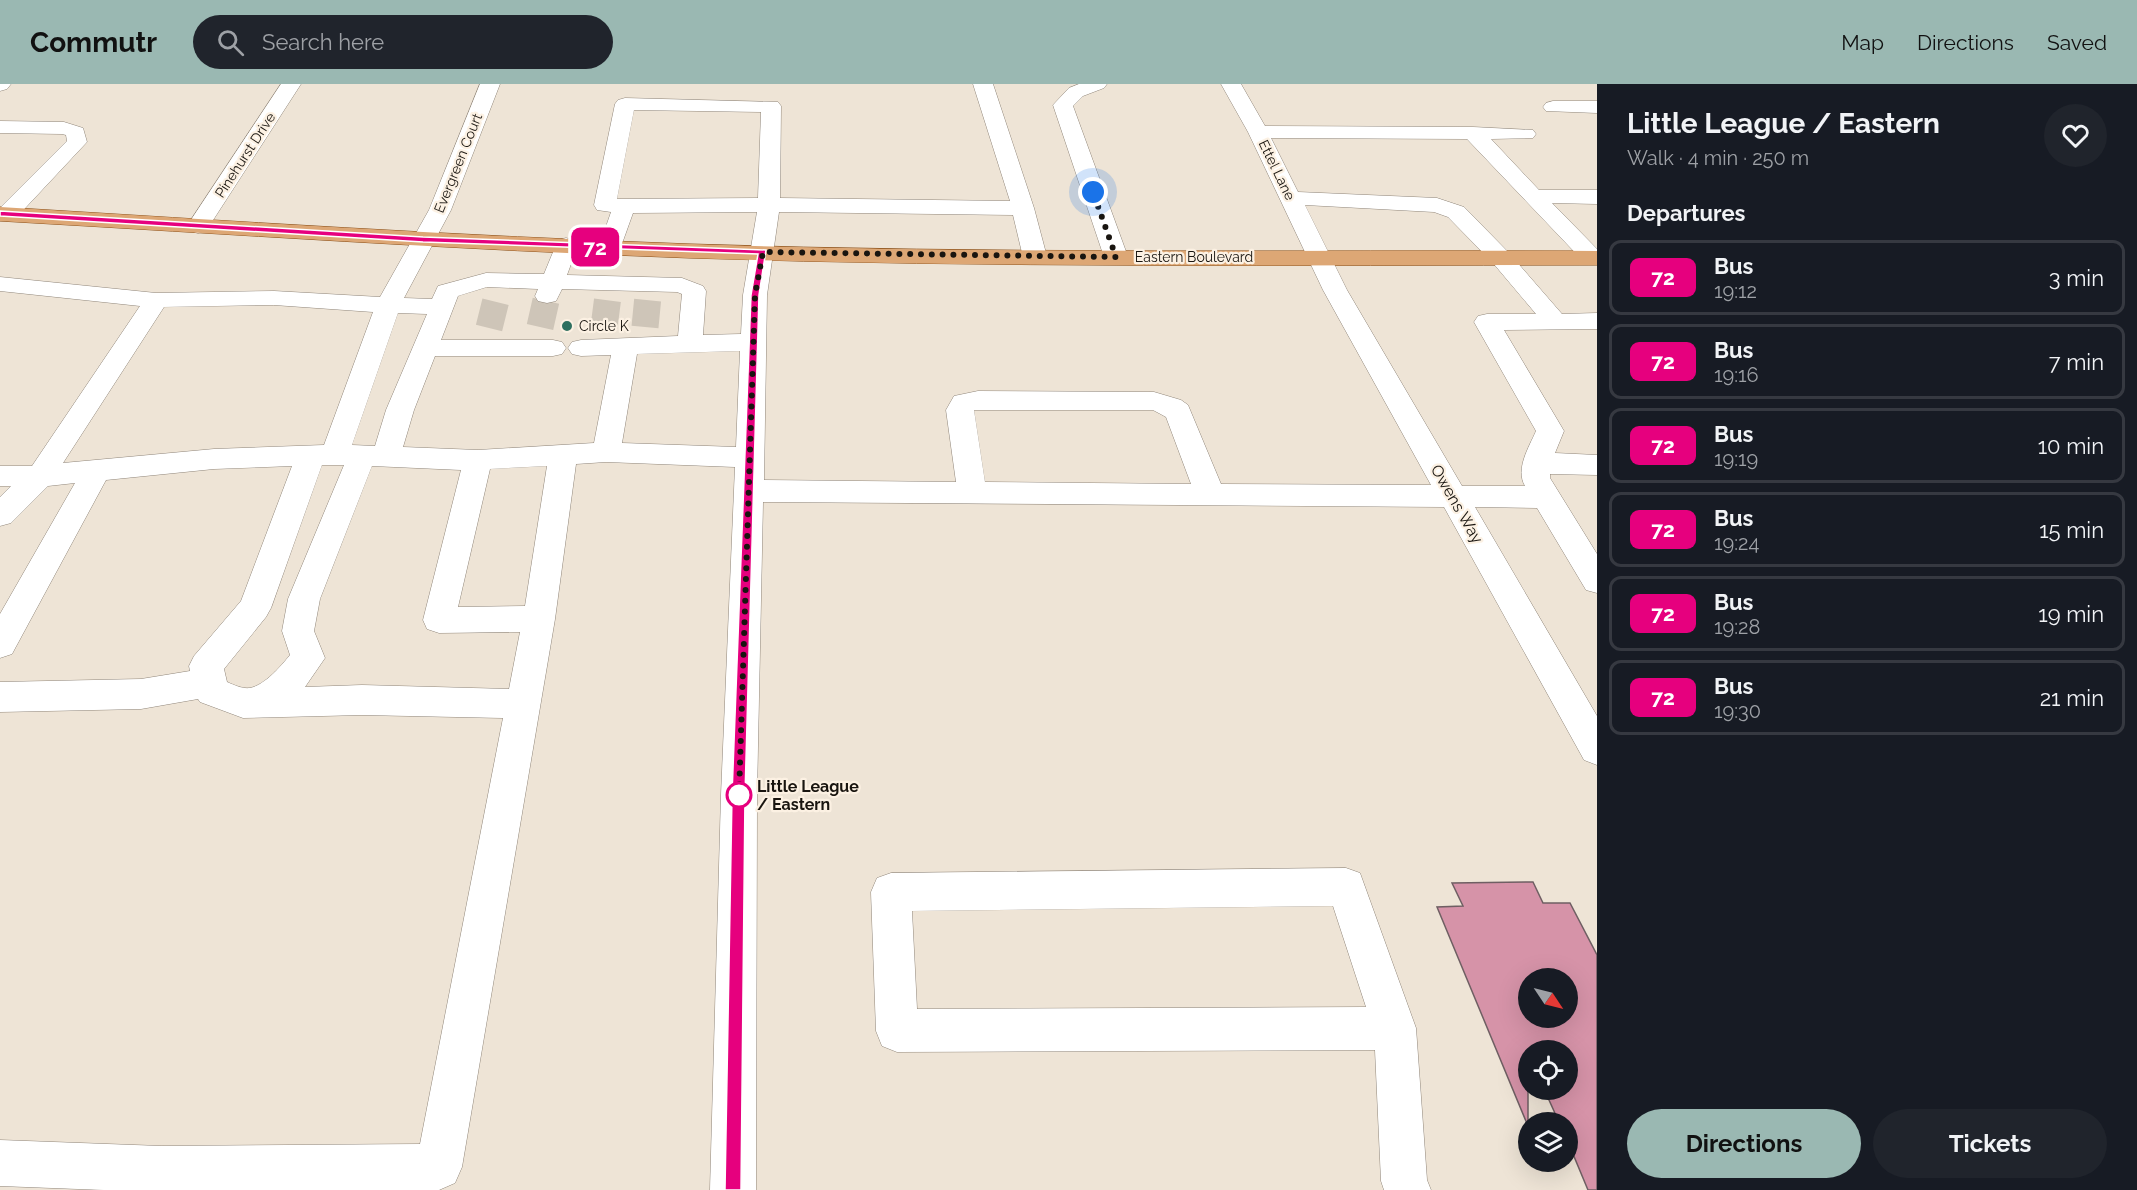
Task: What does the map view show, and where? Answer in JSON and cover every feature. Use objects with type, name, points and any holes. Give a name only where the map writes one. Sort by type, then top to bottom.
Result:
[{"type":"main road","name":"Eastern Boulevard","points":[[4,214],[423,239],[763,252],[1035,257],[1595,258]]},
{"type":"street","name":"Pinehurst Drive","points":[[198,226],[291,84]]},
{"type":"street","name":"Evergreen Court","points":[[349,456],[352,408],[388,305],[440,210],[490,84]]},
{"type":"street","points":[[733,1190],[739,795],[755,295],[770,206],[771,106],[774,84]]},
{"type":"street","points":[[983,84],[1023,208],[1035,257]]},
{"type":"street","points":[[1097,84],[1076,92],[1063,105],[1116,257]]},
{"type":"street","name":"Ettel Lane","points":[[1231,84],[1258,132],[1319,258]]},
{"type":"street","points":[[771,106],[625,104],[605,205],[1023,208]]},
{"type":"street","points":[[1553,107],[1597,107]]},
{"type":"street","points":[[0,127],[64,128],[76,132],[77,142],[4,214]]},
{"type":"street","points":[[1258,132],[1526,134]]},
{"type":"street","points":[[1473,133],[1595,258]]},
{"type":"street","points":[[1533,196],[1597,197]]},
{"type":"street","points":[[1291,198],[1437,205],[1456,212],[1501,258],[1556,322]]},
{"type":"street","points":[[611,247],[624,206]]},
{"type":"street","points":[[550,289],[566,245]]},
{"type":"street","name":"Owens Way","points":[[1319,258],[1597,749]]},
{"type":"street","points":[[523,704],[362,700],[243,703],[212,692],[206,666],[255,608],[349,456],[400,410],[447,291],[486,280],[499,288],[648,290],[682,285],[694,291],[690,344]]},
{"type":"street","points":[[0,284],[156,300],[274,298],[442,307]]},
{"type":"street","points":[[0,515],[40,476],[156,300]]},
{"type":"street","points":[[1597,321],[1487,322],[1550,431],[1537,464],[1535,479],[1597,581]]},
{"type":"street","points":[[426,348],[487,338],[543,341]]},
{"type":"street","points":[[606,452],[617,340],[690,344],[754,342]]},
{"type":"street","points":[[972,492],[960,410],[964,402],[990,400],[1154,401],[1171,406],[1178,412],[1210,494]]},
{"type":"street","points":[[352,408],[400,410]]},
{"type":"street","points":[[0,476],[40,476],[214,459],[349,456],[478,460],[606,452],[750,474],[972,492],[1547,497]]},
{"type":"street","points":[[0,1163],[161,1170],[438,1167],[539,619],[563,455]]},
{"type":"street","points":[[258,703],[290,680],[308,658],[298,631],[304,598],[349,456]]},
{"type":"street","points":[[478,460],[439,620],[539,619]]},
{"type":"street","points":[[1537,464],[1597,465]]},
{"type":"street","points":[[0,644],[96,471]]},
{"type":"street","points":[[0,697],[141,694],[210,682]]},
{"type":"street","points":[[1395,1028],[897,1031],[891,892],[1346,887],[1395,1028],[1404,1181],[1408,1190]]},
{"type":"building","points":[[1533,882],[1543,903],[1570,903],[1597,955],[1597,1190],[1588,1190],[1578,1166],[1578,1112],[1554,1112],[1549,1100],[1578,1100],[1578,1040],[1518,1040],[1518,1100],[1528,1100],[1528,1112],[1522,1112],[1437,907],[1463,906],[1452,883]]},
{"type":"tunnel","points":[[489,328],[497,296]]},
{"type":"tunnel","points":[[540,327],[547,296]]},
{"type":"tunnel","points":[[604,327],[608,296]]},
{"type":"tunnel","points":[[645,327],[648,296]]},
{"type":"bus line","name":"72","points":[[0,214],[423,239],[763,252],[755,295],[739,795],[733,1190]]},
{"type":"place","name":"Circle K","points":[[567,326]]},
{"type":"place","name":"Little League / Eastern","points":[[739,795]]},
{"type":"route","points":[[739,795],[755,295],[763,252],[1116,257],[1093,192]]}]
